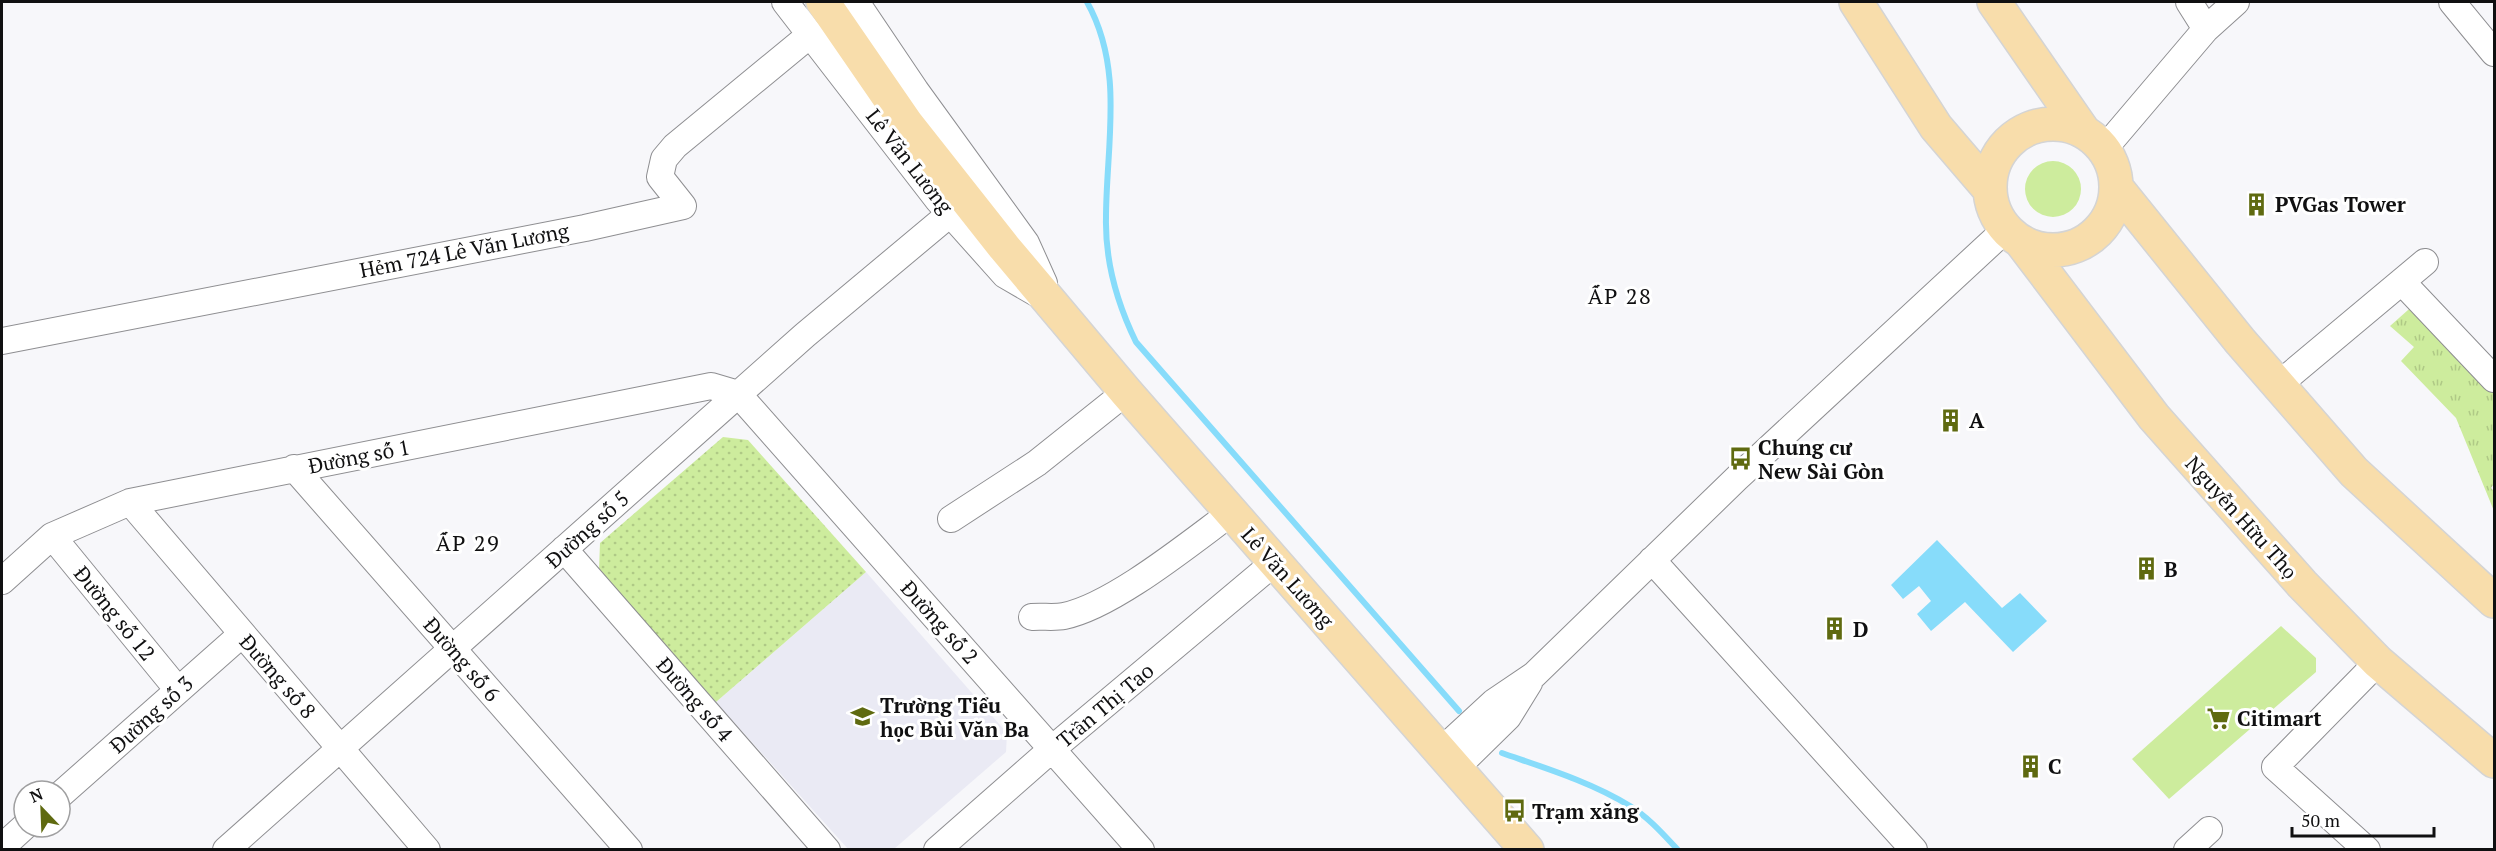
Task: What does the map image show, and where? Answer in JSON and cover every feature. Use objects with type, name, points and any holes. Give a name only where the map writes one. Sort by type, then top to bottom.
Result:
[{"type":"main road","name":"Lê Văn Lương","points":[[823,2],[907,124],[1004,246],[1126,392],[1527,849]]},
{"type":"main road","points":[[1856,2],[1936,127],[1990,190]]},
{"type":"main road","points":[[1994,2],[2113,167],[2116,187],[2112,208],[2102,227],[2085,242],[2065,249],[2043,250],[2014,236],[1993,207],[1990,190],[1992,171],[2000,154],[2020,134],[2047,125],[2066,126],[2094,141]]},
{"type":"main road","points":[[2116,187],[2278,385],[2354,472],[2494,601]]},
{"type":"main road","name":"Nguyễn Hữu Thọ","points":[[2014,236],[2154,417],[2302,584],[2378,662],[2494,761]]},
{"type":"street","name":"Lê Văn Lương","points":[[785,2],[920,178],[1005,275],[1052,303]]},
{"type":"street","name":"Lê Văn Lương","points":[[856,2],[916,91],[1026,243],[1052,303]]},
{"type":"street","points":[[2189,2],[2206,29]]},
{"type":"street","points":[[2094,141],[2236,2]]},
{"type":"street","points":[[2452,2],[2494,53]]},
{"type":"street","name":"Hẻm 724 Lê Văn Lương","points":[[2,341],[585,228],[683,206],[660,177],[659,170],[664,159],[675,146],[811,34]]},
{"type":"street","name":"Đường số 5","points":[[226,849],[738,394],[951,213]]},
{"type":"street","points":[[1450,759],[1652,560],[1840,380],[2014,236]]},
{"type":"street","points":[[2278,385],[2403,283],[2425,262]]},
{"type":"street","points":[[2403,283],[2494,379]]},
{"type":"street","name":"Đường số 1","points":[[2,581],[52,536],[130,502],[711,386],[738,394]]},
{"type":"street","points":[[951,519],[1037,463],[1126,392]]},
{"type":"street","name":"Đường số 2","points":[[738,394],[1142,849]]},
{"type":"street","name":"Đường số 6","points":[[294,468],[629,849]]},
{"type":"street","name":"Đường số 8","points":[[130,502],[427,849]]},
{"type":"street","points":[[1032,617],[1064,616],[1108,597],[1151,571],[1231,513]]},
{"type":"street","name":"Đường số 12","points":[[52,536],[178,690]]},
{"type":"street","name":"Đường số 4","points":[[564,549],[826,849]]},
{"type":"street","points":[[1652,560],[1914,849]]},
{"type":"street","name":"Trần Thị Tao","points":[[937,849],[1275,562]]},
{"type":"street","name":"Đường số 3","points":[[72,784],[242,634]]},
{"type":"street","points":[[2367,849],[2275,767],[2378,662]]},
{"type":"street","points":[[2187,849],[2209,830]]},
{"type":"shaded area","name":"Trường Tiểu học Bùi Văn Ba","points":[[866,572],[1007,733],[1006,752],[894,849],[848,849],[716,702]]},
{"type":"green space","points":[[2047,161],[2059,161],[2069,165],[2077,173],[2081,189],[2077,205],[2069,213],[2059,217],[2047,217],[2037,213],[2029,205],[2025,195],[2025,183],[2029,173],[2037,165]]},
{"type":"green space","points":[[2417,302],[2494,390],[2494,484],[2491,488],[2494,491],[2494,511],[2456,418],[2401,361],[2414,347],[2390,326]]},
{"type":"green space","points":[[723,437],[748,440],[866,572],[716,702],[599,570],[600,543]]},
{"type":"green space","name":"Citimart","points":[[2281,626],[2316,658],[2316,672],[2169,799],[2132,759]]},
{"type":"water","points":[[1937,540],[2002,608],[2020,593],[2047,621],[2013,652],[1965,602],[1931,631],[1917,614],[1931,601],[1919,586],[1903,599],[1891,585]]},
{"type":"waterway","points":[[1087,2],[1099,28],[1110,81],[1106,218],[1110,267],[1123,312],[1136,342],[1459,711]]},
{"type":"waterway","points":[[1502,753],[1568,776],[1615,797],[1643,815],[1678,850]]},
{"type":"place","name":"PVGas Tower","points":[[2257,204]]},
{"type":"place","name":"A","points":[[1951,420]]},
{"type":"place","name":"Chung cư New Sài Gòn","points":[[1740,459]]},
{"type":"place","name":"B","points":[[2146,569]]},
{"type":"place","name":"D","points":[[1835,629]]},
{"type":"place","name":"Trường Tiểu học Bùi Văn Ba","points":[[862,717]]},
{"type":"place","name":"Citimart","points":[[2219,718]]},
{"type":"place","name":"C","points":[[2030,766]]},
{"type":"place","name":"Trạm xăng","points":[[1514,811]]},
{"type":"district","name":"ẤP 28","points":[[1620,295]]},
{"type":"district","name":"ẤP 29","points":[[468,542]]}]
